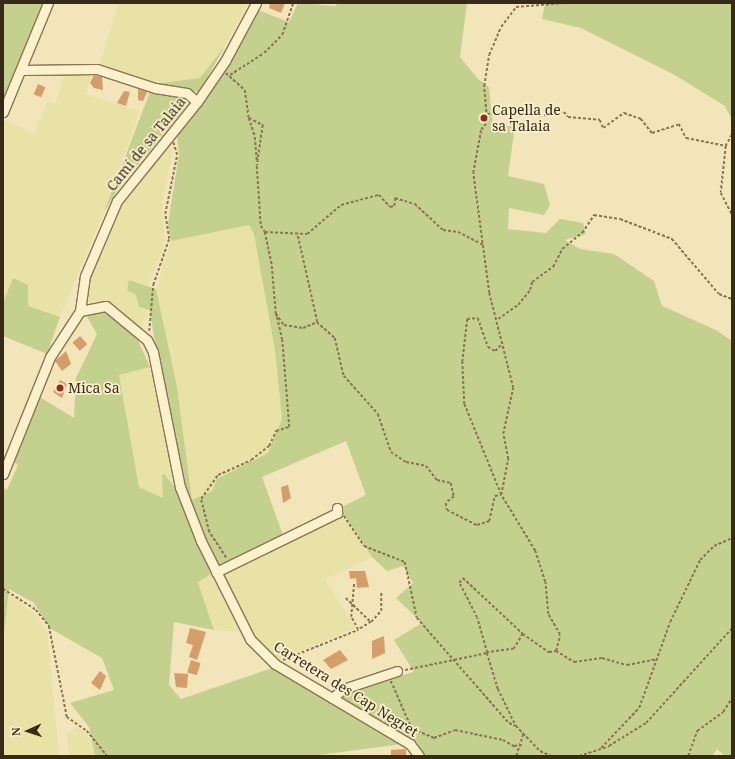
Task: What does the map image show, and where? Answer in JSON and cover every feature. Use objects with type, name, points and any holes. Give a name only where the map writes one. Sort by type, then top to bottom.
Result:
[{"type":"street","points":[[3,112],[48,3]]},
{"type":"street","name":"Camí de sa Talaia","points":[[80,311],[80,294],[103,226],[135,176],[198,102],[220,69],[256,3]]},
{"type":"street","points":[[21,70],[97,69],[154,88],[187,93],[198,102]]},
{"type":"street","name":"Carretera des Cap Negret","points":[[80,311],[106,306],[147,340],[153,352],[180,486],[216,572],[250,639],[278,666],[401,739],[419,756]]},
{"type":"street","points":[[3,474],[50,357],[80,311]]},
{"type":"street","points":[[216,572],[337,510]]},
{"type":"street","points":[[332,698],[343,689],[393,674]]},
{"type":"path","points":[[230,75],[264,54],[282,35],[293,3]]},
{"type":"path","points":[[501,495],[508,459],[503,434],[513,388],[498,319],[489,293],[472,173],[481,130],[487,122],[484,86],[489,55],[501,27],[516,7],[564,3]]},
{"type":"path","points":[[220,69],[230,75],[245,90],[249,118],[255,137],[261,226],[265,232],[272,266],[276,314],[282,340],[289,427],[276,431],[269,446],[251,460],[218,475],[201,499],[209,532],[222,556],[234,563]]},
{"type":"path","points":[[486,114],[525,111],[539,116],[564,112],[568,117],[600,120],[603,128],[624,113],[641,118],[652,133],[680,124],[686,138],[726,146]]},
{"type":"path","points":[[249,118],[263,125],[257,166]]},
{"type":"path","points":[[147,340],[153,285],[169,239],[166,214],[177,155],[170,134]]},
{"type":"path","points":[[732,135],[726,146],[721,193],[732,215]]},
{"type":"path","points":[[265,232],[307,234],[328,214],[364,197],[384,196],[390,207],[394,206],[395,198],[415,204],[443,230],[458,232],[483,245]]},
{"type":"path","points":[[498,319],[518,305],[532,282],[553,266],[562,250],[582,233],[594,215],[620,219],[672,239],[719,294],[732,299]]},
{"type":"path","points":[[297,233],[317,322],[335,338],[344,376],[378,414],[390,452],[406,462],[426,466],[437,480],[451,482],[454,497],[446,503],[446,510],[482,525],[489,520],[495,496],[501,495]]},
{"type":"path","points":[[276,314],[284,326],[303,328],[317,322]]},
{"type":"path","points":[[503,343],[495,351],[488,347],[478,318],[467,318],[462,362],[464,404],[501,495],[535,551],[545,582],[548,614],[560,635],[556,651]]},
{"type":"path","points":[[337,510],[342,513],[364,546],[405,562],[417,618],[509,723],[516,726]]},
{"type":"path","points":[[601,748],[639,708],[700,560],[714,546],[732,538]]},
{"type":"path","points":[[551,756],[523,734],[516,726],[498,689],[477,618],[459,583],[463,578],[523,634],[549,652],[556,651],[574,662],[602,658],[627,665],[658,659]]},
{"type":"path","points":[[354,582],[351,617],[358,630]]},
{"type":"path","points":[[3,589],[36,610],[49,626],[67,717],[87,731],[107,756]]},
{"type":"path","points":[[278,666],[284,659],[358,630],[371,622],[381,612],[381,592]]},
{"type":"path","points":[[346,598],[371,622]]},
{"type":"path","points":[[579,756],[601,748],[646,723],[732,628]]},
{"type":"path","points":[[522,745],[514,746],[503,740],[455,730],[427,738],[413,729],[393,674],[487,653],[514,649],[523,634]]},
{"type":"path","points":[[688,756],[697,731],[723,712],[732,698]]},
{"type":"path","points":[[401,739],[405,731],[413,729]]},
{"type":"path","points":[[522,745],[519,739],[523,734]]},
{"type":"path","points":[[516,756],[515,751],[522,745]]},
{"type":"shaded area","points":[[118,3],[248,3],[225,46],[200,78],[153,84],[99,67]]},
{"type":"shaded area","points":[[93,71],[85,94],[140,111],[104,212],[60,317],[28,306],[28,285],[13,278],[3,303],[3,125],[5,120],[34,134],[48,102],[55,104],[66,72]]},
{"type":"shaded area","points":[[170,142],[172,155],[162,203],[165,243],[148,286],[129,280],[127,289],[136,295],[139,307],[148,309],[141,328],[117,307],[89,302],[84,296],[112,219]]},
{"type":"shaded area","points":[[249,225],[254,234],[275,350],[282,419],[268,453],[217,479],[212,491],[192,500],[177,387],[156,289],[171,241]]},
{"type":"shaded area","points":[[150,367],[175,488],[165,475],[163,498],[139,487],[119,375]]},
{"type":"shaded area","points":[[343,513],[372,557],[325,580],[356,628],[276,661],[252,638],[220,573]]},
{"type":"shaded area","points":[[211,574],[241,632],[214,630],[198,581]]},
{"type":"shaded area","points":[[8,595],[33,612],[47,630],[59,756],[3,756],[3,642]]},
{"type":"shaded area","points":[[77,727],[92,741],[95,756],[69,756],[67,734]]},
{"type":"green space","points":[[3,3],[44,3],[3,104]]},
{"type":"green space","points":[[298,3],[335,6],[338,3],[467,3],[460,57],[478,79],[489,87],[493,127],[515,126],[508,176],[544,184],[550,205],[544,215],[509,208],[508,229],[546,233],[560,219],[583,223],[586,234],[565,240],[580,249],[614,254],[654,281],[662,306],[716,330],[732,341],[732,756],[725,756],[717,749],[712,756],[424,756],[417,742],[340,698],[346,691],[414,672],[394,640],[422,623],[396,598],[413,583],[403,566],[387,571],[372,557],[340,508],[366,495],[346,441],[262,477],[283,535],[217,568],[189,509],[160,378],[150,310],[139,307],[136,295],[127,290],[129,280],[156,289],[177,387],[192,500],[212,491],[217,479],[268,453],[282,419],[275,350],[254,234],[249,225],[171,241],[168,224],[179,154],[177,135],[221,78],[258,10],[289,22]]},
{"type":"green space","points":[[545,3],[732,3],[732,120],[725,106],[673,74],[581,28],[542,19]]},
{"type":"green space","points":[[225,46],[199,92],[153,84],[200,78]]},
{"type":"green space","points":[[151,89],[191,100],[119,188],[104,212]]},
{"type":"green space","points":[[13,278],[28,285],[28,306],[60,317],[47,354],[3,336],[3,303]]},
{"type":"green space","points":[[97,311],[110,313],[135,334],[150,367],[119,375],[139,487],[163,498],[162,474],[165,475],[175,488],[211,574],[198,582],[214,630],[174,622],[169,685],[181,699],[272,668],[402,744],[312,756],[95,756],[89,727],[70,703],[114,690],[102,658],[51,629],[34,603],[9,589],[3,642],[3,488],[7,490],[18,465],[14,462],[38,396],[74,418],[76,378],[97,334],[86,315]]},
{"type":"building","points":[[270,3],[285,3],[281,13],[269,8]]},
{"type":"building","points":[[94,75],[102,77],[103,90],[94,88],[90,83]]},
{"type":"building","points":[[38,84],[45,87],[41,97],[34,94]]},
{"type":"building","points":[[138,89],[147,92],[143,101],[138,100]]},
{"type":"building","points":[[124,91],[130,92],[126,106],[117,103]]},
{"type":"building","points":[[80,336],[87,344],[80,351],[72,343]]},
{"type":"building","points":[[66,351],[71,364],[62,371],[55,361]]},
{"type":"building","name":"Mica Sa","points":[[60,380],[67,384],[62,398],[53,392]]},
{"type":"building","points":[[288,485],[291,498],[283,503],[281,487]]},
{"type":"building","points":[[349,571],[365,571],[369,587],[357,588],[356,578],[350,579]]},
{"type":"building","points":[[190,628],[206,632],[197,660],[189,657],[193,645],[186,643]]},
{"type":"building","points":[[384,636],[385,653],[372,659],[372,641]]},
{"type":"building","points":[[340,650],[348,660],[331,669],[323,660]]},
{"type":"building","points":[[191,660],[201,663],[197,675],[187,672]]},
{"type":"building","points":[[100,671],[106,676],[100,690],[91,683]]},
{"type":"building","points":[[174,673],[188,674],[187,688],[176,687]]},
{"type":"building","points":[[406,749],[406,756],[391,756],[391,750]]},
{"type":"place","name":"Capella de sa Talaia","points":[[484,118]]},
{"type":"place","name":"Mica Sa","points":[[60,388]]}]
